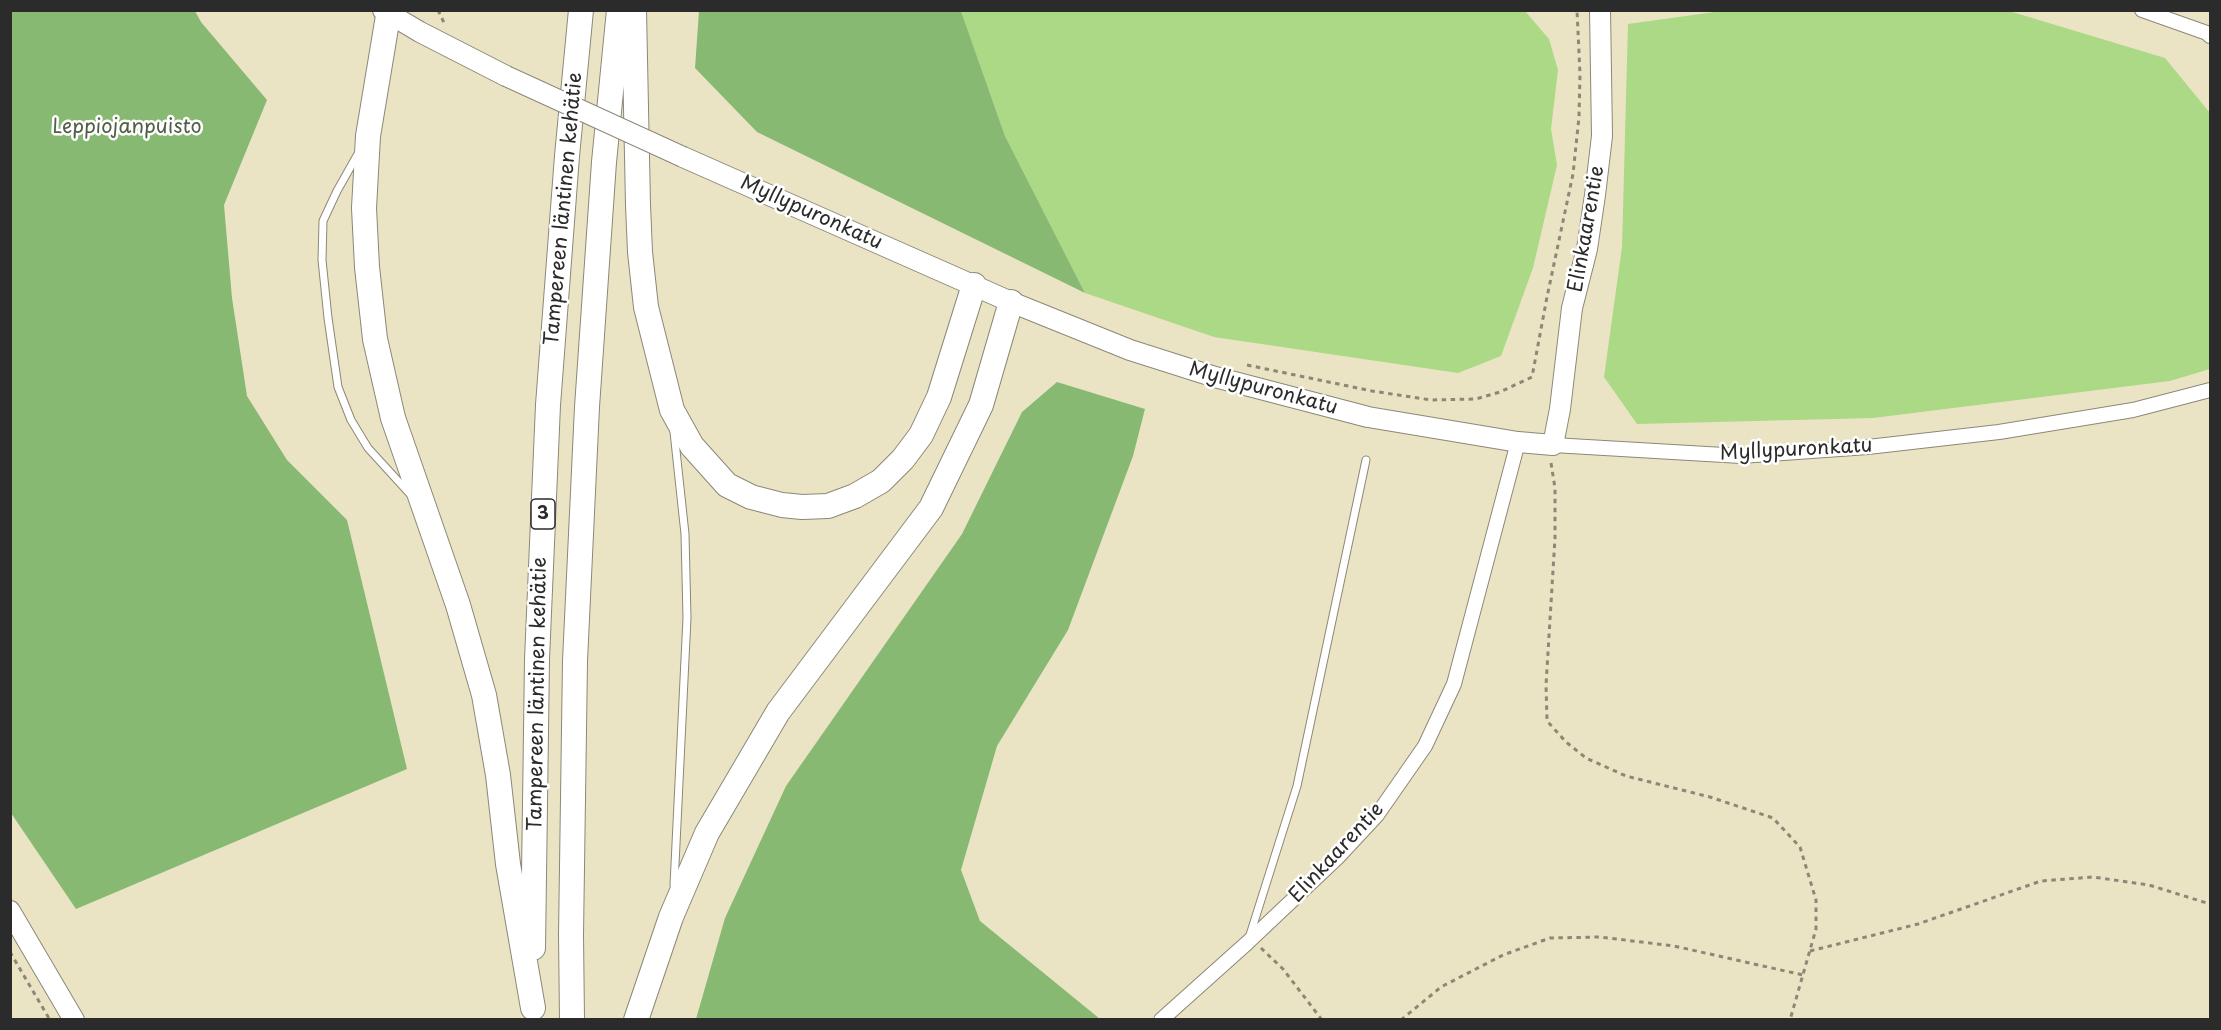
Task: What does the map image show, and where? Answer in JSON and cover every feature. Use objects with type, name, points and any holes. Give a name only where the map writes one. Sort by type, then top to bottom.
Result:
[{"type":"highway","name":"Tampereen läntinen kehätie","points":[[533,1014],[537,659],[548,417],[567,156],[581,10]]},
{"type":"highway","name":"Tampereen läntinen kehätie","points":[[572,1020],[571,935],[578,604],[587,407],[604,162],[619,10]]},
{"type":"highway","points":[[634,10],[640,252],[646,307],[672,410],[692,446],[727,485],[751,497],[782,505],[802,507],[828,506],[855,496],[881,482],[903,459],[921,435],[939,398],[974,285]]},
{"type":"highway","points":[[387,12],[368,136],[364,208],[367,267],[375,339],[393,418],[458,604],[484,695],[498,775],[508,864],[533,1014]]},
{"type":"highway","points":[[636,1020],[671,917],[707,832],[778,712],[932,508],[981,405],[1011,302]]},
{"type":"street","name":"Elinkaarentie","points":[[1553,445],[1560,409],[1572,308],[1587,249],[1602,136],[1600,10]]},
{"type":"street","points":[[2142,10],[2211,36]]},
{"type":"street","name":"Myllypuronkatu","points":[[387,12],[420,32],[506,76],[1011,302],[1130,350],[1215,378],[1368,417],[1518,442],[1741,456],[1868,447],[1999,432],[2121,411],[2211,390]]},
{"type":"street","name":"Elinkaarentie","points":[[1161,1020],[1324,871],[1377,815],[1425,746],[1454,684],[1518,442]]},
{"type":"street","points":[[10,911],[74,1020]]},
{"type":"lane","points":[[368,136],[336,191],[324,220],[322,260],[338,387],[351,420],[368,448],[424,510]]},
{"type":"lane","points":[[671,917],[677,860],[687,618],[686,534],[672,410]]},
{"type":"lane","points":[[1249,941],[1297,786],[1366,459]]},
{"type":"path","points":[[1245,365],[1372,391],[1431,400],[1476,399],[1500,392],[1532,377],[1546,297],[1573,174],[1580,106],[1577,10]]},
{"type":"path","points":[[1553,445],[1551,465],[1555,488],[1555,538],[1546,685],[1547,721],[1566,742],[1586,758],[1626,776],[1710,797],[1773,818],[1800,847],[1816,900],[1816,929],[1790,1020]]},
{"type":"path","points":[[1810,951],[1918,924],[2042,881],[2093,877],[2149,885],[2211,904]]},
{"type":"path","points":[[1401,1020],[1441,987],[1503,955],[1550,938],[1600,937],[1674,946],[1803,975]]},
{"type":"path","points":[[1249,941],[1283,969],[1322,1020]]},
{"type":"path","points":[[10,952],[50,1020]]},
{"type":"green space","points":[[1729,10],[2009,11],[2165,58],[2210,113],[2210,369],[2170,381],[1873,418],[1637,424],[1604,377],[1622,247],[1628,24]]},
{"type":"green space","name":"Leppiojanpuisto","points":[[10,11],[195,11],[201,22],[267,100],[224,205],[232,298],[247,396],[287,460],[347,520],[407,769],[76,909],[11,813]]},
{"type":"green space","points":[[699,11],[961,11],[1005,136],[1085,293],[757,132],[695,68]]},
{"type":"green space","points":[[961,11],[1525,11],[1549,39],[1558,70],[1551,129],[1557,165],[1533,268],[1501,356],[1458,373],[1214,337],[1085,293],[1005,136]]},
{"type":"green space","points":[[1057,382],[1145,409],[1133,456],[1068,630],[997,746],[961,870],[980,921],[1100,1019],[696,1019],[725,918],[786,786],[962,534],[1022,412]]}]
